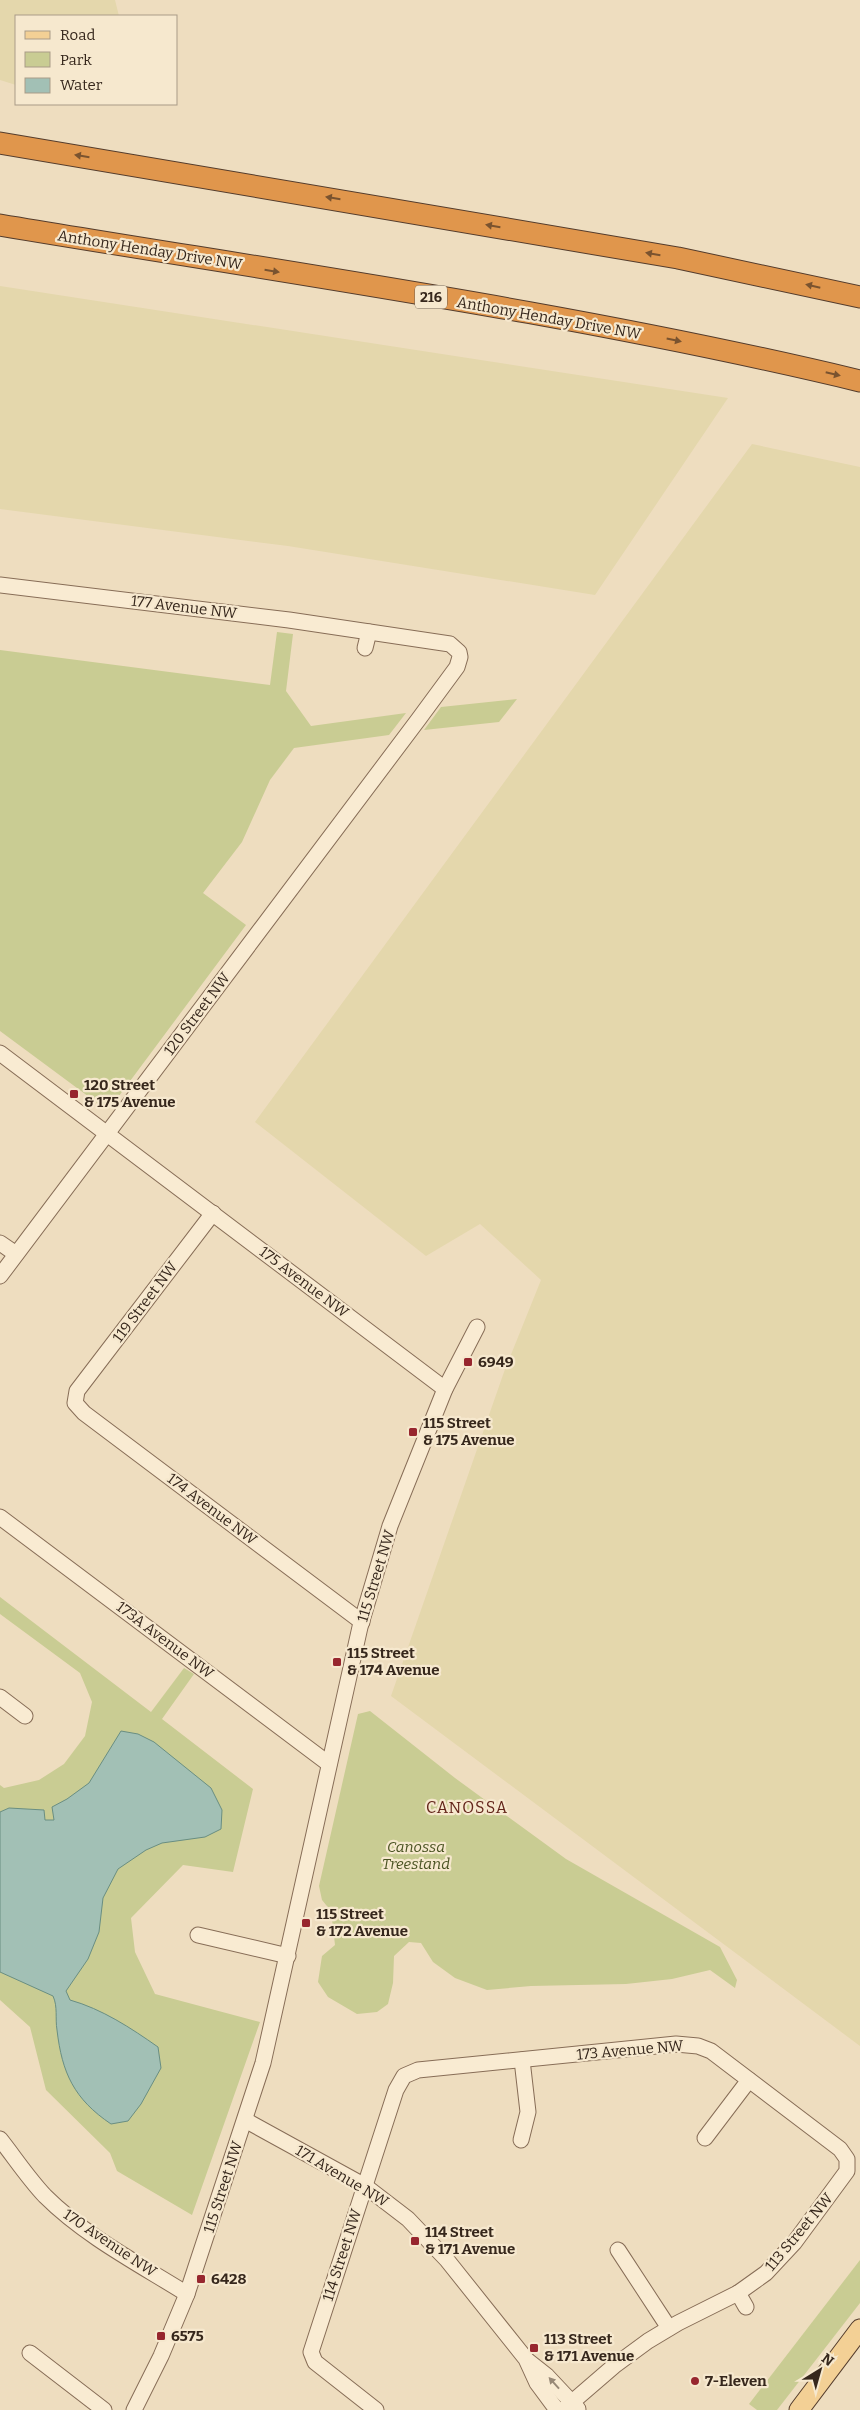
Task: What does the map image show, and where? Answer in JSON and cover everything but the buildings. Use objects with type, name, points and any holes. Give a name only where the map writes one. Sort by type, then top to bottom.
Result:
[{"type":"highway","points":[[0,141],[678,258],[860,297]]},
{"type":"highway","name":"Anthony Henday Drive NW","points":[[4,227],[529,313],[773,360],[860,381]]},
{"type":"main road","points":[[798,2410],[860,2329]]},
{"type":"street","name":"177 Avenue NW","points":[[0,584],[369,632],[450,644],[460,652]]},
{"type":"street","points":[[365,648],[369,632]]},
{"type":"street","name":"120 Street NW","points":[[0,1276],[108,1134],[334,819],[457,667],[460,652]]},
{"type":"street","name":"175 Avenue NW","points":[[1,1056],[214,1213],[445,1389]]},
{"type":"street","name":"119 Street NW","points":[[77,1391],[214,1213]]},
{"type":"street","points":[[0,1243],[16,1254]]},
{"type":"street","name":"115 Street NW","points":[[134,2410],[161,2356],[187,2294],[263,2063],[362,1622],[390,1526],[445,1389],[477,1326]]},
{"type":"street","name":"174 Avenue NW","points":[[77,1391],[75,1403],[84,1413],[362,1622]]},
{"type":"street","name":"173A Avenue NW","points":[[0,1517],[329,1764]]},
{"type":"street","points":[[0,1697],[26,1716]]},
{"type":"street","points":[[198,1935],[288,1956]]},
{"type":"street","name":"173 Avenue NW","points":[[404,2076],[418,2070],[686,2044],[711,2051],[840,2148],[847,2161]]},
{"type":"street","points":[[522,2060],[528,2112],[522,2140]]},
{"type":"street","name":"114 Street NW","points":[[376,2410],[315,2362],[311,2352],[396,2090],[404,2076]]},
{"type":"street","points":[[705,2138],[749,2080]]},
{"type":"street","name":"171 Avenue NW","points":[[245,2120],[364,2186],[396,2209],[428,2238],[526,2360],[537,2383],[557,2410]]},
{"type":"street","name":"170 Avenue NW","points":[[0,2140],[34,2183],[63,2211],[108,2244],[187,2294]]},
{"type":"street","name":"113 Street NW","points":[[571,2407],[619,2362],[669,2328],[742,2300],[786,2252],[845,2175],[847,2161]]},
{"type":"street","points":[[618,2250],[669,2328]]},
{"type":"street","points":[[30,2353],[104,2410]]},
{"type":"street","name":"171 Avenue NW","points":[[526,2360],[547,2376],[571,2407]]},
{"type":"shaded area","points":[[0,0],[115,0],[119,15],[15,15],[15,85],[0,80]]},
{"type":"shaded area","points":[[0,286],[728,398],[595,595],[288,546],[0,509]]},
{"type":"shaded area","points":[[752,444],[860,467],[860,2046],[391,1696],[504,1372],[541,1280],[480,1224],[426,1256],[255,1122]]},
{"type":"green space","points":[[277,632],[293,634],[286,691],[311,726],[406,713],[389,735],[294,748],[270,780],[242,842],[203,893],[246,925],[113,1104],[100,1105],[0,1031],[0,650],[270,685]]},
{"type":"green space","points":[[517,699],[499,722],[424,730],[441,707]]},
{"type":"green space","points":[[0,1597],[151,1712],[184,1668],[194,1674],[162,1719],[253,1789],[233,1872],[183,1865],[131,1918],[135,1952],[155,1994],[260,2022],[192,2215],[117,2171],[110,2153],[46,2090],[30,2027],[0,2000],[0,1785],[4,1788],[39,1780],[64,1764],[85,1736],[92,1702],[80,1673],[0,1614]]},
{"type":"green space","name":"Canossa Treestand","points":[[370,1711],[455,1778],[566,1859],[720,1947],[737,1980],[735,1988],[710,1970],[672,1979],[626,1984],[531,1986],[487,1990],[455,1978],[433,1962],[421,1943],[409,1942],[394,1956],[393,1983],[388,2004],[377,2012],[357,2014],[328,1997],[318,1982],[322,1956],[335,1945],[331,1911],[322,1900],[319,1886],[358,1714]]},
{"type":"green space","points":[[860,2260],[860,2303],[777,2410],[757,2410],[749,2404]]},
{"type":"water","points":[[121,1731],[138,1734],[154,1742],[211,1788],[222,1810],[221,1829],[205,1837],[162,1843],[146,1850],[118,1869],[103,1898],[99,1932],[88,1959],[66,1991],[70,2000],[105,2014],[158,2047],[161,2068],[141,2104],[128,2121],[111,2124],[88,2105],[72,2084],[62,2059],[53,1996],[0,1972],[0,1812],[9,1808],[44,1810],[45,1820],[54,1820],[52,1807],[89,1783]]},
{"type":"place","name":"120 Street & 175 Avenue","points":[[74,1094]]},
{"type":"place","name":"6949","points":[[468,1362]]},
{"type":"place","name":"115 Street & 175 Avenue","points":[[413,1432]]},
{"type":"place","name":"115 Street & 174 Avenue","points":[[337,1662]]},
{"type":"place","name":"115 Street & 172 Avenue","points":[[306,1923]]},
{"type":"place","name":"114 Street & 171 Avenue","points":[[415,2241]]},
{"type":"place","name":"6428","points":[[201,2279]]},
{"type":"place","name":"6575","points":[[161,2336]]},
{"type":"place","name":"113 Street & 171 Avenue","points":[[534,2348]]},
{"type":"place","name":"7-Eleven","points":[[695,2381]]},
{"type":"district","name":"CANOSSA","points":[[467,1807]]}]
